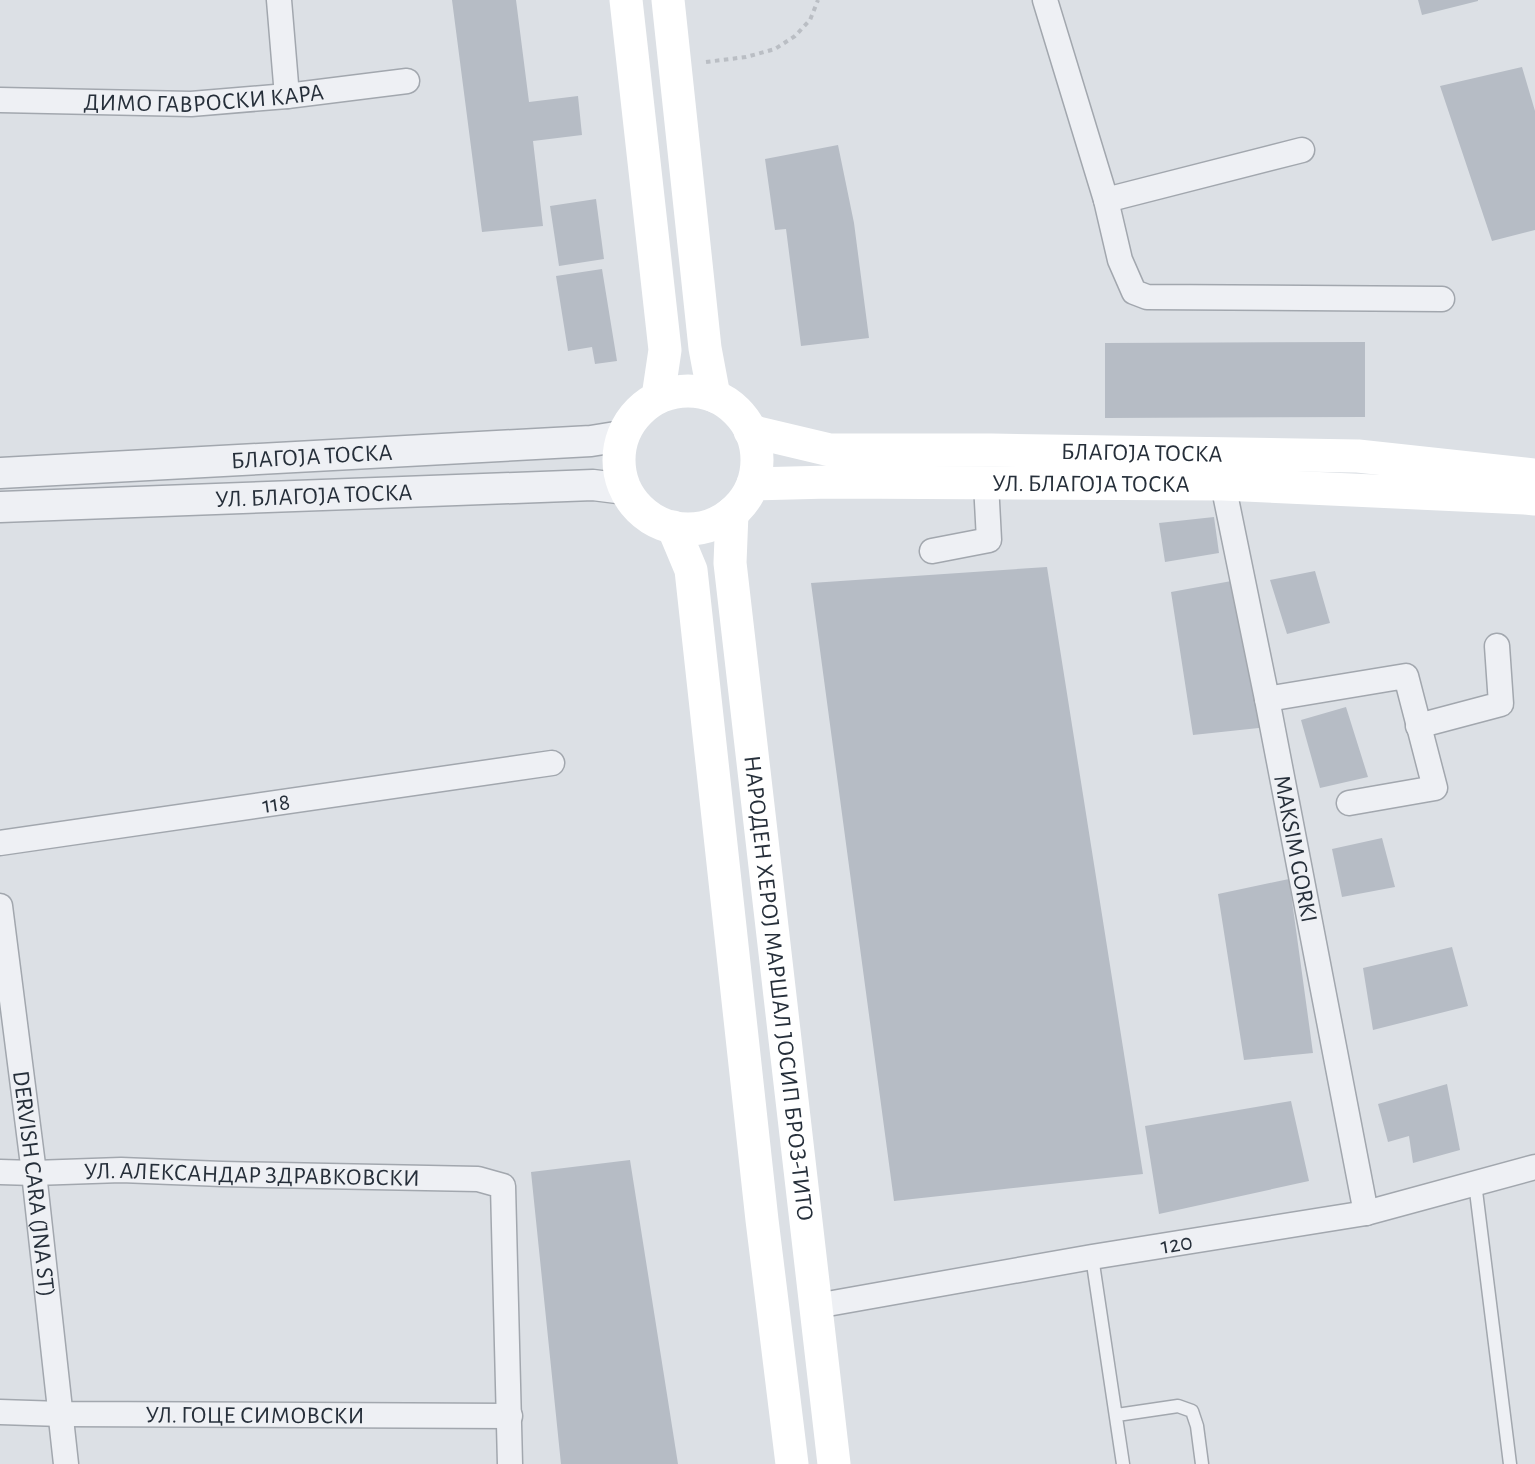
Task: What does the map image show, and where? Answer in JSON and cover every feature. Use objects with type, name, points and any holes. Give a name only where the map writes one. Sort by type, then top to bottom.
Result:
[{"type":"main road","points":[[626,0],[665,350],[658,397]]},
{"type":"main road","points":[[668,0],[705,348],[714,396]]},
{"type":"main road","points":[[686,390],[714,396],[729,404],[741,416],[750,431],[757,457],[753,484],[748,495],[732,513],[719,522],[688,529],[658,522],[645,514],[633,502],[625,489],[619,463],[622,436],[636,413],[658,397],[686,390]]},
{"type":"main road","name":"БЛАГОЈА ТОСКА","points":[[750,431],[830,450],[992,450],[1358,456],[1535,475]]},
{"type":"main road","name":"УЛ. БЛАГОЈА ТОСКА","points":[[753,484],[830,482],[1223,484],[1535,499]]},
{"type":"main road","name":"НАРОДЕН ХЕРОЈ МАРШАЛ ЈОСИП БРОЗ-ТИТО","points":[[732,513],[730,563],[834,1464]]},
{"type":"main road","name":"НАРОДЕН ХЕРОЈ МАРШАЛ ЈОСИП БРОЗ-ТИТО","points":[[673,527],[691,570],[762,1220],[792,1464]]},
{"type":"street","points":[[279,0],[287,96]]},
{"type":"street","points":[[1046,0],[1106,200],[1120,260],[1134,292],[1147,297],[1442,299]]},
{"type":"street","name":"ДИМО ГАВРОСКИ КАРА","points":[[0,100],[191,104],[287,96],[407,81]]},
{"type":"street","points":[[1106,200],[1302,150]]},
{"type":"street","name":"БЛАГОЈА ТОСКА","points":[[0,473],[591,441],[622,436]]},
{"type":"street","points":[[933,551],[989,540],[986,483]]},
{"type":"street","name":"MAKSIM GORKI","points":[[1223,484],[1366,1213]]},
{"type":"street","name":"УЛ. БЛАГОЈА ТОСКА","points":[[0,507],[594,485],[625,489]]},
{"type":"street","points":[[1418,726],[1501,704],[1497,646]]},
{"type":"street","points":[[1267,699],[1406,676],[1435,788],[1349,803]]},
{"type":"street","name":"118","points":[[0,843],[552,763]]},
{"type":"street","name":"DERVISH CARA (JNA ST)","points":[[0,906],[34,1173],[66,1464]]},
{"type":"street","name":"120","points":[[816,1306],[1092,1257],[1366,1213],[1535,1167]]},
{"type":"street","name":"УЛ. АЛЕКСАНДАР ЗДРАВКОВСКИ","points":[[0,1172],[122,1170],[234,1175],[478,1179],[502,1186],[510,1416]]},
{"type":"street","name":"УЛ. ГОЦЕ СИМОВСКИ","points":[[0,1413],[510,1416]]},
{"type":"street","points":[[510,1416],[510,1464]]},
{"type":"lane","points":[[1475,1183],[1510,1464]]},
{"type":"lane","points":[[1092,1257],[1124,1464]]},
{"type":"lane","points":[[1117,1415],[1178,1406],[1192,1411],[1197,1426],[1202,1464]]},
{"type":"path","points":[[675,66],[746,57],[776,49],[795,36],[810,20],[818,0]]},
{"type":"building","points":[[452,0],[516,0],[529,102],[578,96],[582,135],[533,141],[543,226],[482,232]]},
{"type":"building","points":[[1418,0],[1478,0],[1478,1],[1422,15]]},
{"type":"building","points":[[1522,67],[1535,111],[1535,230],[1492,241],[1440,86]]},
{"type":"building","points":[[838,145],[854,223],[869,338],[801,346],[786,229],[775,230],[765,159]]},
{"type":"building","points":[[596,199],[604,259],[559,266],[550,206]]},
{"type":"building","points":[[602,269],[617,361],[595,364],[592,347],[568,351],[556,276]]},
{"type":"building","points":[[1365,342],[1365,417],[1105,418],[1105,343]]},
{"type":"building","points":[[1214,517],[1219,553],[1165,562],[1159,523]]},
{"type":"building","points":[[1047,567],[1143,1174],[894,1201],[811,583]]},
{"type":"building","points":[[1315,571],[1330,623],[1287,634],[1270,580]]},
{"type":"building","points":[[1237,580],[1268,727],[1193,735],[1171,592]]},
{"type":"building","points":[[1346,707],[1368,777],[1320,788],[1301,720]]},
{"type":"building","points":[[1382,838],[1395,887],[1342,897],[1332,849]]},
{"type":"building","points":[[1289,879],[1313,1053],[1244,1060],[1218,894]]},
{"type":"building","points":[[1452,947],[1468,1006],[1373,1030],[1363,968]]},
{"type":"building","points":[[1447,1084],[1460,1150],[1413,1163],[1409,1136],[1388,1142],[1378,1104]]},
{"type":"building","points":[[1291,1101],[1309,1181],[1159,1214],[1145,1126]]},
{"type":"building","points":[[630,1160],[678,1464],[561,1464],[531,1172]]}]
